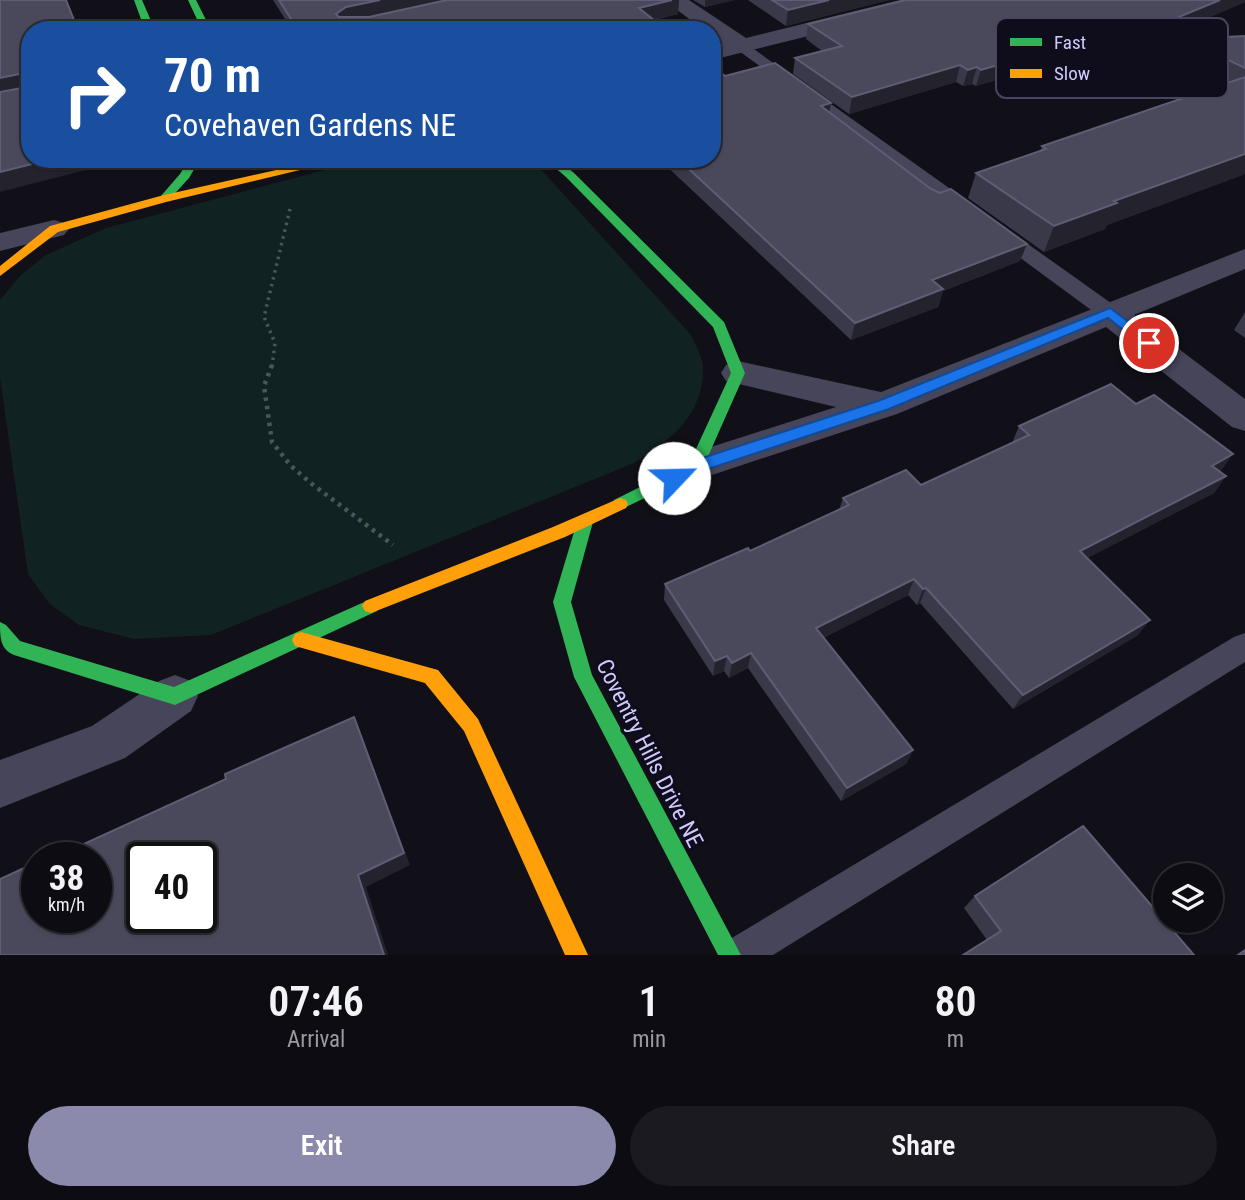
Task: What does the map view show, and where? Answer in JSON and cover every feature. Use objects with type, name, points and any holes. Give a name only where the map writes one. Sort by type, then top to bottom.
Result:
[{"type":"street","points":[[138,0],[146,21]]},
{"type":"street","points":[[192,0],[202,21]]},
{"type":"street","points":[[675,0],[706,21]]},
{"type":"street","points":[[721,51],[926,0]]},
{"type":"street","points":[[721,31],[741,45]]},
{"type":"street","points":[[164,200],[190,168]]},
{"type":"street","points":[[0,242],[164,200],[307,168]]},
{"type":"street","points":[[561,168],[719,325],[738,373],[696,466]]},
{"type":"street","points":[[0,272],[54,229]]},
{"type":"street","points":[[0,784],[108,742],[175,696],[426,581],[585,522],[696,466],[884,405],[1245,258]]},
{"type":"street","points":[[1110,313],[1245,418]]},
{"type":"street","points":[[738,373],[884,405]]},
{"type":"street","name":"Coventry Hills Drive NE","points":[[585,522],[562,601],[583,677],[730,955]]},
{"type":"street","points":[[301,640],[431,676],[471,725],[577,955]]},
{"type":"street","points":[[4,647],[175,696]]},
{"type":"lane","points":[[741,45],[1110,313]]},
{"type":"lane","points":[[738,955],[1245,646]]},
{"type":"path","points":[[296,171],[298,180],[264,317],[275,343],[272,369],[264,386],[272,442],[291,466],[398,548],[426,581]]},
{"type":"green space","points":[[332,168],[540,168],[691,335],[703,366],[698,398],[692,412],[673,435],[634,463],[211,635],[134,639],[79,625],[50,604],[28,574],[0,377],[0,300],[20,276],[46,255],[106,228]]},
{"type":"building","points":[[0,0],[66,0],[74,21],[21,21],[21,74],[0,78]]},
{"type":"building","points":[[279,0],[380,0],[346,7],[336,14],[339,17],[369,17],[447,0],[672,0],[639,8],[655,21],[292,21]]},
{"type":"building","points":[[772,0],[829,0],[788,10]]},
{"type":"building","points":[[906,0],[1220,0],[1176,18],[996,18],[996,66],[968,70],[960,65],[852,97],[795,58],[842,46],[808,24]]},
{"type":"building","points":[[1245,36],[1245,68],[1228,60],[1228,37]]},
{"type":"building","points":[[775,63],[831,103],[821,106],[931,189],[940,193],[951,189],[1027,244],[932,280],[943,289],[855,323],[688,168],[721,168],[721,73],[725,76]]},
{"type":"building","points":[[1245,77],[1245,154],[1114,201],[1117,203],[1054,226],[976,173],[1046,149],[1042,146],[1183,98],[1228,98],[1228,83]]},
{"type":"building","points":[[21,88],[21,167],[0,172],[0,92]]},
{"type":"building","points":[[1111,384],[1136,404],[1154,395],[1233,454],[1212,466],[1226,476],[1080,551],[1150,620],[1023,695],[926,588],[923,589],[914,579],[816,628],[913,750],[847,788],[751,653],[732,663],[727,656],[715,661],[665,584],[748,548],[750,551],[849,505],[843,498],[906,470],[921,485],[1029,435],[1019,426]]},
{"type":"building","points":[[354,717],[404,853],[358,875],[384,955],[0,955],[0,879],[21,869],[21,933],[112,933],[112,842],[88,842],[226,779],[225,774]]},
{"type":"building","points":[[1083,826],[1153,907],[1153,933],[1175,933],[1194,955],[963,955],[1001,931],[975,896]]},
{"type":"traffic: fast","points":[[138,0],[146,21]]},
{"type":"traffic: fast","points":[[192,0],[202,21]]},
{"type":"traffic: fast","points":[[164,199],[190,168]]},
{"type":"traffic: fast","points":[[561,168],[719,325],[738,373],[696,466],[620,504]]},
{"type":"traffic: fast","points":[[585,522],[562,602],[583,677],[730,955]]},
{"type":"traffic: fast","points":[[0,630],[14,647],[175,696],[371,606]]},
{"type":"traffic: slow","points":[[0,272],[54,229],[164,199],[301,168]]},
{"type":"traffic: slow","points":[[371,606],[559,532],[620,504]]},
{"type":"traffic: slow","points":[[301,640],[431,676],[471,725],[577,955]]},
{"type":"route","points":[[674,478],[696,466],[884,405],[1110,313],[1149,343]]}]
